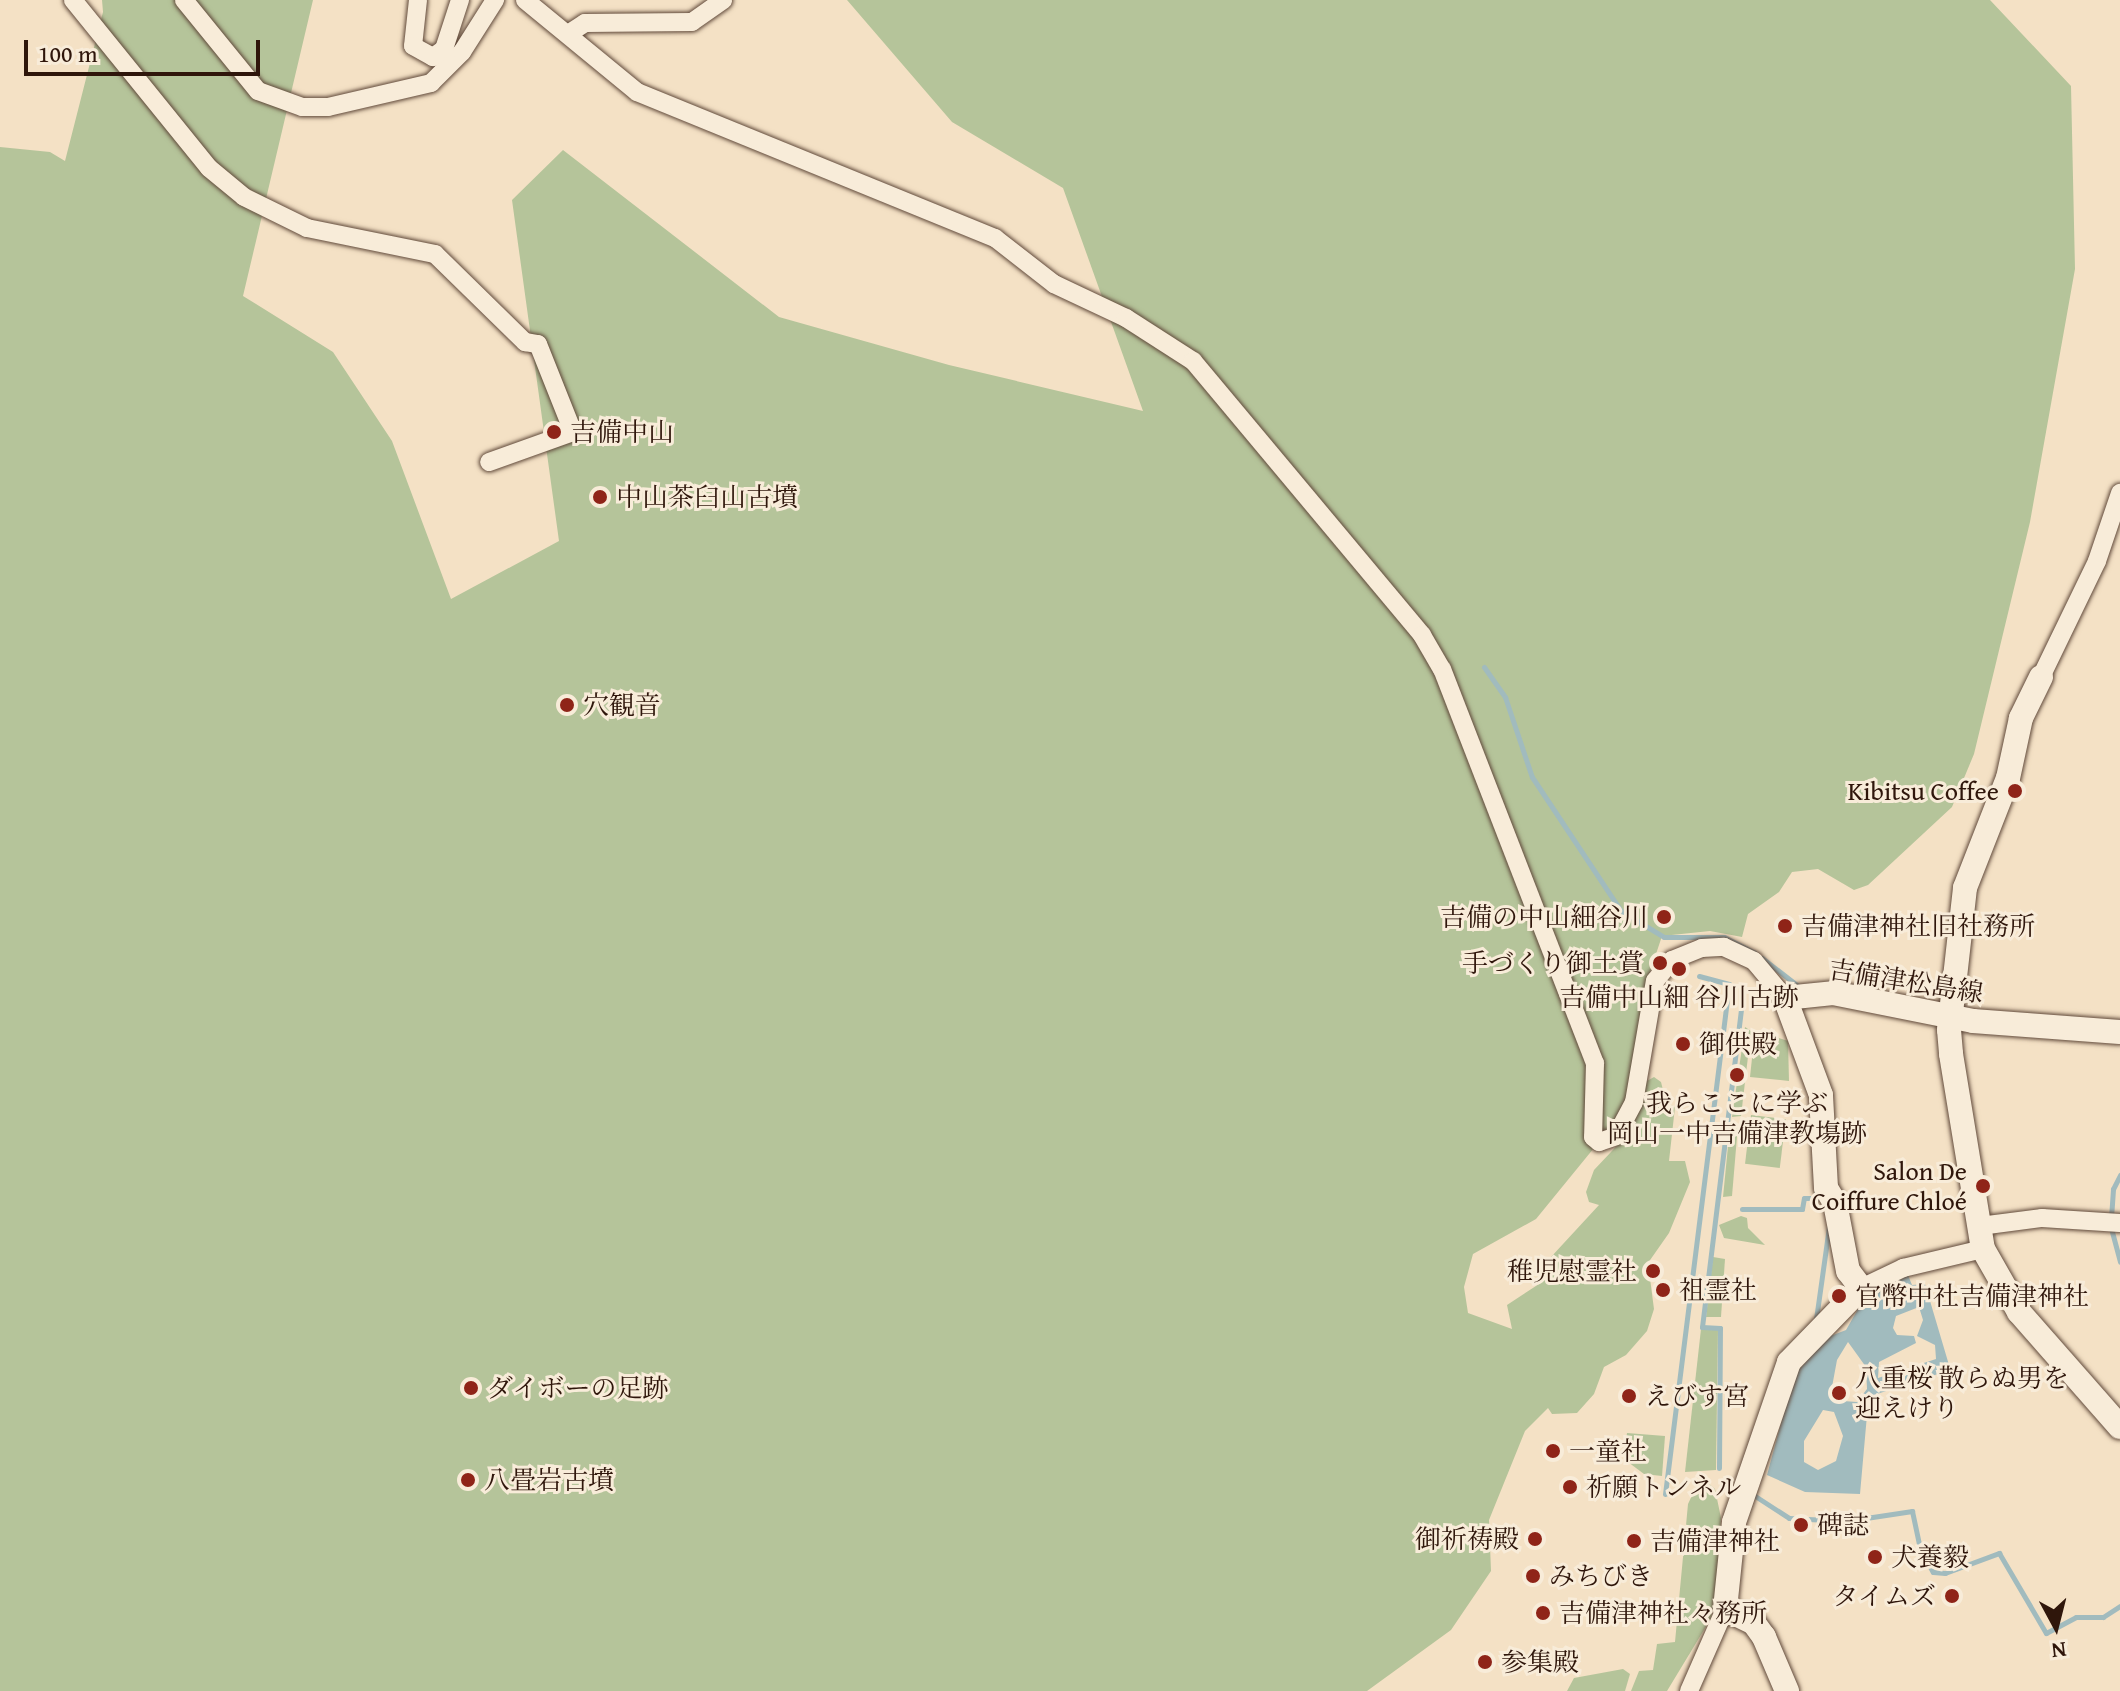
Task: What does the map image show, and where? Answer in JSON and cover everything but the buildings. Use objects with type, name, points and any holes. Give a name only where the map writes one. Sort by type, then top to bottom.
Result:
[{"type":"main road","points":[[2041,677],[2021,718],[2005,786],[1965,888],[1951,1054],[1981,1237],[2019,1312],[2120,1427]]},
{"type":"main road","name":"吉備津松島線","points":[[1785,998],[1833,993],[1952,1018],[2120,1032]]},
{"type":"main road","points":[[1785,998],[1821,1095],[1826,1188],[1838,1214],[1848,1271],[1861,1288],[1797,1352],[1778,1386],[1734,1522],[1725,1609],[1754,1623],[1764,1637],[1787,1691]]},
{"type":"street","points":[[73,0],[209,168],[244,197],[307,228],[435,254],[525,342],[538,344],[573,432],[489,462]]},
{"type":"street","points":[[184,0],[258,91],[289,104],[328,107],[431,83],[447,71],[495,0]]},
{"type":"street","points":[[418,0],[413,46],[433,57],[444,49],[460,0]]},
{"type":"street","points":[[525,0],[637,92],[995,238],[1054,284],[1126,318],[1193,361],[1413,623],[1442,669],[1595,1063],[1591,1130],[1599,1142],[1616,1136],[1634,1102],[1655,981],[1672,960],[1702,948],[1724,947],[1754,961],[1785,998]]},
{"type":"street","points":[[568,34],[585,23],[692,22],[723,0]]},
{"type":"street","points":[[2041,677],[2097,561],[2120,493]]},
{"type":"street","points":[[1861,1288],[1981,1237],[2042,1218],[2120,1223]]},
{"type":"street","points":[[1689,1691],[1725,1609]]},
{"type":"green space","points":[[102,0],[313,0],[243,296],[333,352],[392,441],[451,599],[559,541],[512,200],[563,150],[779,317],[949,365],[1143,411],[1063,188],[952,122],[847,0],[1990,0],[2071,86],[2075,269],[2030,522],[1974,754],[1952,807],[1868,885],[1854,890],[1818,869],[1792,872],[1779,892],[1748,914],[1742,937],[1710,931],[1662,936],[1649,975],[1629,1093],[1616,1121],[1536,1219],[1473,1254],[1464,1287],[1468,1313],[1512,1329],[1507,1305],[1539,1284],[1539,1270],[1599,1205],[1589,1202],[1586,1192],[1594,1170],[1627,1135],[1647,1081],[1654,1077],[1661,1082],[1666,1102],[1675,1107],[1669,1161],[1685,1161],[1690,1182],[1669,1233],[1648,1263],[1654,1309],[1647,1331],[1626,1355],[1604,1367],[1594,1394],[1577,1413],[1552,1414],[1548,1408],[1525,1431],[1489,1520],[1491,1571],[1451,1630],[1367,1691],[0,1691],[0,147],[50,152],[65,161],[103,12]]},
{"type":"green space","points":[[1745,1027],[1751,1031],[1741,1116],[1732,1117]]},
{"type":"green space","points":[[1755,1030],[1788,1041],[1789,1081],[1750,1077]]},
{"type":"green space","points":[[1751,1115],[1786,1119],[1780,1168],[1745,1164]]},
{"type":"green space","points":[[1738,1125],[1732,1196],[1723,1197],[1730,1126]]},
{"type":"green space","points":[[1741,1216],[1747,1218],[1748,1228],[1765,1245],[1724,1238],[1719,1225]]},
{"type":"green space","points":[[1713,1257],[1725,1259],[1721,1317],[1706,1317]]},
{"type":"green space","points":[[1701,1329],[1718,1329],[1716,1470],[1685,1472]]},
{"type":"green space","points":[[1627,1433],[1665,1436],[1662,1476],[1644,1474],[1624,1459]]},
{"type":"green space","points":[[1708,1483],[1715,1489],[1721,1518],[1716,1600],[1710,1620],[1667,1691],[1631,1691],[1639,1671],[1653,1670],[1657,1644],[1675,1642],[1688,1504],[1696,1487]]},
{"type":"green space","points":[[1623,1669],[1630,1674],[1625,1691],[1567,1691],[1574,1678]]},
{"type":"water","points":[[1908,1275],[1912,1285],[1925,1284],[1949,1365],[1941,1373],[1874,1395],[1867,1415],[1860,1494],[1805,1492],[1767,1475],[1794,1375],[1828,1337],[1846,1330],[1862,1302]],"holes":[[[1919,1307],[1923,1320],[1917,1336],[1935,1345],[1936,1359],[1878,1378],[1879,1362],[1916,1343],[1914,1336],[1897,1335],[1893,1328],[1896,1316]],[[1848,1342],[1866,1367],[1867,1389],[1857,1402],[1843,1401],[1832,1387],[1837,1360]],[[1823,1410],[1834,1412],[1843,1436],[1836,1461],[1818,1470],[1804,1462],[1804,1441]]]},
{"type":"waterway","points":[[1484,667],[1505,697],[1532,777],[1621,911],[1664,937],[1724,937],[1754,952]]},
{"type":"waterway","points":[[1762,958],[1802,989]]},
{"type":"waterway","points":[[1665,1494],[1729,984],[1699,976]]},
{"type":"waterway","points":[[1719,1468],[1720,1328],[1702,1327],[1744,986]]},
{"type":"waterway","points":[[2111,1218],[2113,1189],[2120,1175]]},
{"type":"waterway","points":[[1742,1209],[1802,1209],[1804,1198],[1816,1198],[1816,1191]]},
{"type":"waterway","points":[[1816,1319],[1829,1226]]},
{"type":"waterway","points":[[2111,1228],[2120,1262]]},
{"type":"waterway","points":[[1752,1494],[1789,1518],[1846,1521],[1912,1511],[1920,1548],[1933,1572],[1945,1573],[1999,1553],[2046,1633],[2076,1617],[2103,1617],[2120,1606]]},
{"type":"place","name":"吉備中山","points":[[554,432]]},
{"type":"place","name":"中山茶臼山古墳","points":[[600,497]]},
{"type":"place","name":"穴観音","points":[[567,705]]},
{"type":"place","name":"Kibitsu Coffee","points":[[2015,791]]},
{"type":"place","name":"吉備の中山細谷川","points":[[1664,917]]},
{"type":"place","name":"吉備津神社旧社務所","points":[[1785,926]]},
{"type":"place","name":"手づくり御土賞","points":[[1660,963]]},
{"type":"place","name":"吉備中山細 谷川古跡","points":[[1679,969]]},
{"type":"place","name":"御供殿","points":[[1683,1044]]},
{"type":"place","name":"我らここに学ぶ 岡山一中吉備津教塲跡","points":[[1737,1075]]},
{"type":"place","name":"Salon De Coiffure Chloé","points":[[1983,1186]]},
{"type":"place","name":"稚児慰霊社","points":[[1653,1271]]},
{"type":"place","name":"祖霊社","points":[[1663,1290]]},
{"type":"place","name":"官幣中社吉備津神社","points":[[1839,1296]]},
{"type":"place","name":"ダイボーの足跡","points":[[471,1388]]},
{"type":"place","name":"八重桜 散らぬ男を 迎えけり","points":[[1839,1393]]},
{"type":"place","name":"えびす宮","points":[[1629,1396]]},
{"type":"place","name":"一童社","points":[[1553,1451]]},
{"type":"place","name":"八畳岩古墳","points":[[468,1480]]},
{"type":"place","name":"祈願トンネル","points":[[1570,1487]]},
{"type":"place","name":"碑誌","points":[[1801,1525]]},
{"type":"place","name":"御祈祷殿","points":[[1535,1539]]},
{"type":"place","name":"吉備津神社","points":[[1634,1541]]},
{"type":"place","name":"犬養毅","points":[[1875,1557]]},
{"type":"place","name":"みちびき","points":[[1533,1576]]},
{"type":"place","name":"タイムズ","points":[[1952,1596]]},
{"type":"place","name":"吉備津神社々務所","points":[[1543,1613]]},
{"type":"place","name":"参集殿","points":[[1485,1662]]}]
